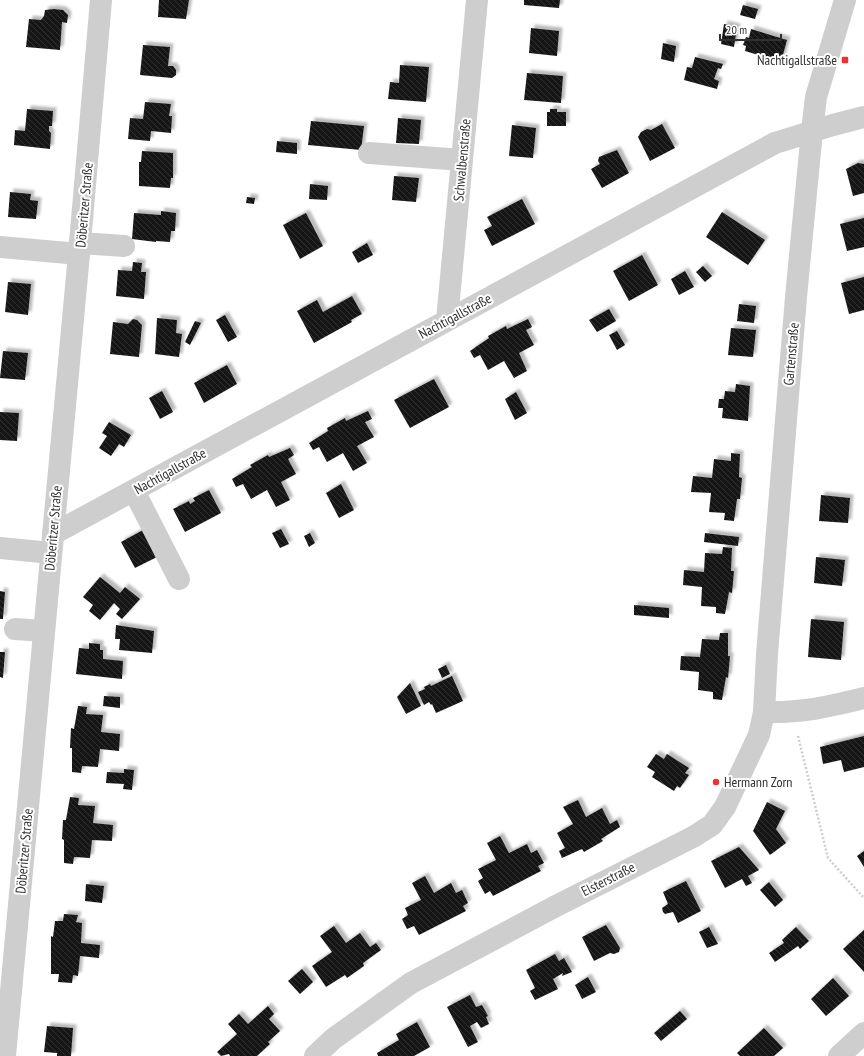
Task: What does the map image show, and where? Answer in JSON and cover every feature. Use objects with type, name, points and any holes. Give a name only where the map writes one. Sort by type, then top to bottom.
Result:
[{"type":"street","name":"Döberitzer Straße","points":[[5,1056],[80,248],[101,0]]},
{"type":"street","name":"Schwalbenstraße","points":[[447,320],[477,0]]},
{"type":"street","name":"Gartenstraße","points":[[764,712],[767,654],[794,313],[812,131],[816,97],[845,0]]},
{"type":"street","name":"Nachtigallstraße","points":[[52,543],[134,491],[775,143],[864,117]]},
{"type":"street","points":[[370,153],[462,160]]},
{"type":"street","points":[[0,247],[80,248],[124,246]]},
{"type":"street","points":[[134,491],[179,579]]},
{"type":"street","points":[[0,548],[52,543]]},
{"type":"street","points":[[15,628],[44,631]]},
{"type":"street","points":[[764,712],[791,713],[813,710],[864,698]]},
{"type":"street","name":"Elsterstraße","points":[[315,1056],[333,1040],[411,983],[556,906],[693,837],[712,825],[725,807],[759,735],[764,712]]},
{"type":"street","points":[[839,1056],[864,1033]]},
{"type":"path","points":[[798,736],[828,858],[864,898]]},
{"type":"building","points":[[159,0],[189,0],[186,19],[158,17]]},
{"type":"building","points":[[524,0],[560,0],[559,8],[524,5]]},
{"type":"building","points":[[743,5],[758,9],[755,19],[740,15]]},
{"type":"building","points":[[45,10],[63,10],[68,15],[67,23],[62,22],[60,50],[26,47],[29,19],[41,20],[44,16]]},
{"type":"building","points":[[724,24],[737,27],[734,47],[721,44]]},
{"type":"building","points":[[531,28],[559,31],[557,56],[529,53]]},
{"type":"building","points":[[751,29],[787,40],[781,62],[745,51],[746,46],[743,45],[746,37],[749,38]]},
{"type":"building","points":[[663,43],[676,46],[674,62],[661,59]]},
{"type":"building","points":[[143,45],[170,47],[168,66],[173,66],[176,70],[176,75],[172,78],[140,75]]},
{"type":"building","points":[[695,57],[723,64],[721,69],[718,68],[714,79],[719,81],[717,89],[684,80],[687,67],[692,68]]},
{"type":"building","points":[[400,65],[429,67],[426,102],[388,99],[390,82],[399,83]]},
{"type":"building","points":[[527,73],[563,76],[561,103],[524,100]]},
{"type":"building","points":[[145,102],[171,104],[169,116],[172,116],[171,133],[151,131],[150,141],[128,139],[130,118],[143,119]]},
{"type":"building","points":[[27,109],[53,111],[52,126],[49,126],[49,131],[51,133],[50,149],[14,145],[15,130],[25,131]]},
{"type":"building","points":[[550,109],[557,109],[557,112],[566,112],[566,126],[547,126],[547,112],[550,112]]},
{"type":"building","points":[[398,118],[421,120],[419,144],[396,143]]},
{"type":"building","points":[[311,121],[364,126],[361,150],[308,145]]},
{"type":"building","points":[[662,124],[675,148],[650,161],[638,137],[641,132],[647,129],[651,130]]},
{"type":"building","points":[[512,125],[536,128],[533,158],[509,156]]},
{"type":"building","points":[[277,141],[297,143],[297,154],[276,152]]},
{"type":"building","points":[[617,150],[629,173],[602,188],[591,169],[600,164],[598,161],[599,157]]},
{"type":"building","points":[[142,151],[173,153],[173,178],[171,178],[170,188],[139,186],[139,162],[141,162]]},
{"type":"building","points":[[858,163],[864,164],[864,193],[853,196],[846,169]]},
{"type":"building","points":[[394,176],[419,178],[416,202],[392,200]]},
{"type":"building","points":[[310,184],[328,186],[327,200],[309,199]]},
{"type":"building","points":[[10,192],[31,194],[30,200],[38,201],[36,219],[8,217]]},
{"type":"building","points":[[247,197],[255,198],[254,204],[246,203]]},
{"type":"building","points":[[522,199],[535,224],[492,246],[484,230],[492,226],[487,217]]},
{"type":"building","points":[[161,211],[176,213],[175,231],[171,231],[170,242],[132,239],[134,213],[161,215]]},
{"type":"building","points":[[722,212],[765,240],[748,265],[706,237]]},
{"type":"building","points":[[306,213],[323,246],[300,259],[283,225]]},
{"type":"building","points":[[864,218],[864,247],[847,251],[840,224]]},
{"type":"building","points":[[367,243],[373,255],[358,263],[352,252]]},
{"type":"building","points":[[642,255],[658,285],[629,301],[613,271]]},
{"type":"building","points":[[133,262],[142,263],[141,272],[146,272],[144,299],[116,296],[118,270],[132,271]]},
{"type":"building","points":[[703,266],[712,276],[705,282],[696,272]]},
{"type":"building","points":[[685,271],[694,287],[679,295],[671,279]]},
{"type":"building","points":[[864,277],[864,310],[849,314],[841,283]]},
{"type":"building","points":[[8,282],[31,284],[28,315],[5,312]]},
{"type":"building","points":[[352,296],[362,314],[351,320],[352,322],[314,343],[297,311],[317,300],[323,312]]},
{"type":"building","points":[[739,304],[756,306],[754,323],[737,321]]},
{"type":"building","points":[[609,309],[616,321],[597,332],[589,320]]},
{"type":"building","points":[[225,315],[237,337],[228,342],[216,320]]},
{"type":"building","points":[[157,318],[177,320],[176,333],[182,334],[179,357],[155,354]]},
{"type":"building","points":[[133,319],[137,320],[142,325],[139,357],[110,354],[113,322],[128,324]]},
{"type":"building","points":[[528,319],[532,327],[526,330],[534,345],[519,353],[527,371],[514,378],[504,361],[488,370],[480,355],[474,358],[470,351],[489,338],[488,336],[506,326],[507,329]]},
{"type":"building","points":[[195,321],[201,323],[190,345],[185,342]]},
{"type":"building","points":[[731,328],[756,330],[753,357],[728,355]]},
{"type":"building","points":[[617,331],[625,345],[617,350],[609,335]]},
{"type":"building","points":[[3,351],[28,353],[25,380],[0,378]]},
{"type":"building","points":[[227,365],[237,384],[204,403],[194,383]]},
{"type":"building","points":[[434,379],[449,407],[410,428],[394,400]]},
{"type":"building","points":[[736,384],[750,386],[748,421],[722,418],[723,408],[718,408],[719,399],[724,399],[725,391],[735,392]]},
{"type":"building","points":[[162,391],[173,412],[160,419],[149,398]]},
{"type":"building","points":[[516,392],[527,413],[515,420],[505,399]]},
{"type":"building","points":[[368,411],[372,419],[365,422],[374,437],[357,446],[367,463],[353,471],[343,453],[327,462],[319,447],[313,450],[309,443],[328,431],[327,428],[345,418],[346,421]]},
{"type":"building","points":[[0,412],[19,413],[17,441],[0,440]]},
{"type":"building","points":[[109,422],[131,435],[124,447],[119,444],[111,456],[99,448],[107,436],[102,433]]},
{"type":"building","points":[[290,448],[294,455],[288,459],[296,474],[281,482],[290,500],[276,507],[267,490],[251,499],[243,484],[236,487],[232,479],[252,467],[250,465],[268,455],[269,457]]},
{"type":"building","points":[[731,453],[740,454],[739,477],[742,478],[740,499],[737,499],[734,521],[724,520],[725,513],[709,512],[711,493],[691,492],[693,476],[712,478],[714,459],[731,461]]},
{"type":"building","points":[[341,484],[354,510],[339,518],[326,493]]},
{"type":"building","points":[[209,490],[221,513],[185,532],[173,509],[189,501],[190,504],[195,501],[193,498]]},
{"type":"building","points":[[821,495],[850,498],[848,523],[819,521]]},
{"type":"building","points":[[145,529],[159,556],[135,568],[121,542]]},
{"type":"building","points":[[281,529],[289,544],[280,548],[272,533]]},
{"type":"building","points":[[310,533],[315,543],[309,547],[304,536]]},
{"type":"building","points":[[705,533],[739,537],[738,546],[704,542]]},
{"type":"building","points":[[723,547],[732,548],[731,571],[734,571],[732,593],[729,592],[725,614],[716,613],[716,607],[701,606],[702,587],[683,585],[684,570],[704,572],[705,553],[722,554]]},
{"type":"building","points":[[816,557],[845,560],[842,586],[814,583]]},
{"type":"building","points":[[100,577],[120,593],[125,587],[140,599],[122,619],[116,614],[120,609],[114,603],[100,620],[89,611],[93,605],[83,597]]},
{"type":"building","points":[[0,591],[5,592],[3,619],[0,619]]},
{"type":"building","points":[[634,605],[669,608],[669,618],[634,615]]},
{"type":"building","points":[[811,619],[844,622],[841,660],[808,657]]},
{"type":"building","points":[[116,625],[154,631],[152,653],[119,650],[120,639],[115,639]]},
{"type":"building","points":[[720,633],[728,633],[728,656],[730,656],[728,678],[726,677],[722,700],[713,699],[713,692],[698,690],[699,672],[680,670],[681,656],[700,657],[702,639],[719,640]]},
{"type":"building","points":[[89,643],[100,644],[100,650],[103,650],[103,659],[123,661],[122,679],[76,674],[79,648],[89,649]]},
{"type":"building","points":[[0,652],[5,652],[3,678],[0,677]]},
{"type":"building","points":[[446,665],[450,674],[442,678],[438,669]]},
{"type":"building","points":[[452,676],[463,701],[436,713],[432,704],[431,705],[429,702],[424,705],[418,692],[425,689],[424,687],[430,684],[431,686]]},
{"type":"building","points":[[410,683],[421,706],[406,714],[397,697]]},
{"type":"building","points":[[104,696],[120,697],[120,708],[103,706]]},
{"type":"building","points":[[78,706],[87,707],[86,714],[103,715],[101,732],[120,734],[119,751],[100,749],[98,767],[82,766],[81,773],[72,772],[72,748],[70,748],[71,728],[74,729]]},
{"type":"building","points":[[864,736],[864,767],[844,772],[841,760],[823,764],[820,747]]},
{"type":"building","points":[[656,754],[664,759],[667,754],[689,768],[685,773],[689,775],[680,788],[677,786],[674,791],[652,777],[655,772],[647,767]]},
{"type":"building","points":[[124,769],[134,770],[132,790],[123,789],[124,784],[106,783],[107,772],[124,773]]},
{"type":"building","points":[[70,797],[79,798],[78,805],[95,806],[93,823],[113,825],[112,841],[92,840],[90,858],[74,857],[73,864],[64,863],[64,840],[62,839],[63,820],[66,820]]},
{"type":"building","points":[[578,800],[586,817],[602,808],[610,824],[617,820],[620,827],[601,839],[603,841],[584,852],[582,849],[562,858],[559,851],[565,848],[557,833],[573,824],[563,807]]},
{"type":"building","points":[[767,802],[785,811],[776,829],[786,843],[770,855],[753,831]]},
{"type":"building","points":[[500,836],[509,853],[527,844],[531,853],[537,850],[544,863],[538,866],[541,871],[493,896],[490,891],[485,894],[478,881],[483,878],[478,869],[496,860],[487,843]]},
{"type":"building","points":[[739,847],[759,870],[748,876],[752,883],[746,886],[742,879],[725,888],[711,861]]},
{"type":"building","points":[[864,851],[864,867],[857,856]]},
{"type":"building","points":[[425,876],[434,893],[451,883],[456,893],[462,890],[468,903],[463,906],[466,911],[419,935],[414,926],[407,929],[402,919],[408,915],[405,908],[421,900],[412,883]]},
{"type":"building","points":[[686,881],[701,911],[678,923],[673,912],[665,914],[663,912],[662,908],[668,904],[663,892]]},
{"type":"building","points":[[769,882],[783,900],[775,907],[760,890]]},
{"type":"building","points":[[86,884],[104,886],[102,903],[85,901]]},
{"type":"building","points":[[64,914],[78,915],[76,922],[82,923],[81,943],[100,945],[99,958],[80,956],[78,976],[73,975],[72,983],[58,982],[59,974],[51,974],[51,936],[53,937],[55,921],[63,921]]},
{"type":"building","points":[[606,925],[620,948],[619,952],[614,954],[610,953],[594,961],[582,937]]},
{"type":"building","points":[[334,926],[346,943],[360,933],[370,947],[376,943],[381,950],[363,963],[364,966],[347,978],[345,975],[326,987],[312,966],[332,952],[320,936]]},
{"type":"building","points":[[709,927],[718,944],[707,948],[699,932]]},
{"type":"building","points":[[796,927],[809,941],[800,949],[798,946],[775,962],[769,953],[784,943],[782,940]]},
{"type":"building","points":[[864,930],[864,972],[843,949]]},
{"type":"building","points":[[555,954],[559,961],[564,958],[572,972],[562,976],[563,973],[553,979],[558,989],[535,1000],[530,991],[535,988],[526,970]]},
{"type":"building","points":[[302,969],[313,982],[300,994],[288,981]]},
{"type":"building","points":[[588,977],[596,992],[582,999],[575,985]]},
{"type":"building","points":[[833,978],[849,996],[826,1016],[811,999]]},
{"type":"building","points":[[470,995],[476,1007],[482,1005],[488,1016],[486,1017],[489,1024],[481,1028],[477,1022],[470,1026],[478,1042],[468,1047],[447,1007]]},
{"type":"building","points":[[268,1006],[274,1014],[269,1019],[280,1031],[268,1042],[270,1044],[257,1056],[230,1056],[229,1054],[221,1056],[217,1052],[237,1034],[228,1024],[239,1014],[248,1024]]},
{"type":"building","points":[[680,1011],[687,1019],[661,1041],[654,1033]]},
{"type":"building","points":[[417,1022],[430,1047],[414,1056],[378,1056],[377,1053],[399,1040],[396,1034]]},
{"type":"building","points":[[47,1026],[73,1028],[71,1056],[57,1056],[57,1053],[44,1052]]},
{"type":"building","points":[[764,1028],[783,1048],[774,1056],[740,1056],[737,1053]]},
{"type":"place","name":"Nachtigallstraße","points":[[845,60]]},
{"type":"place","name":"Hermann Zorn","points":[[716,782]]}]
